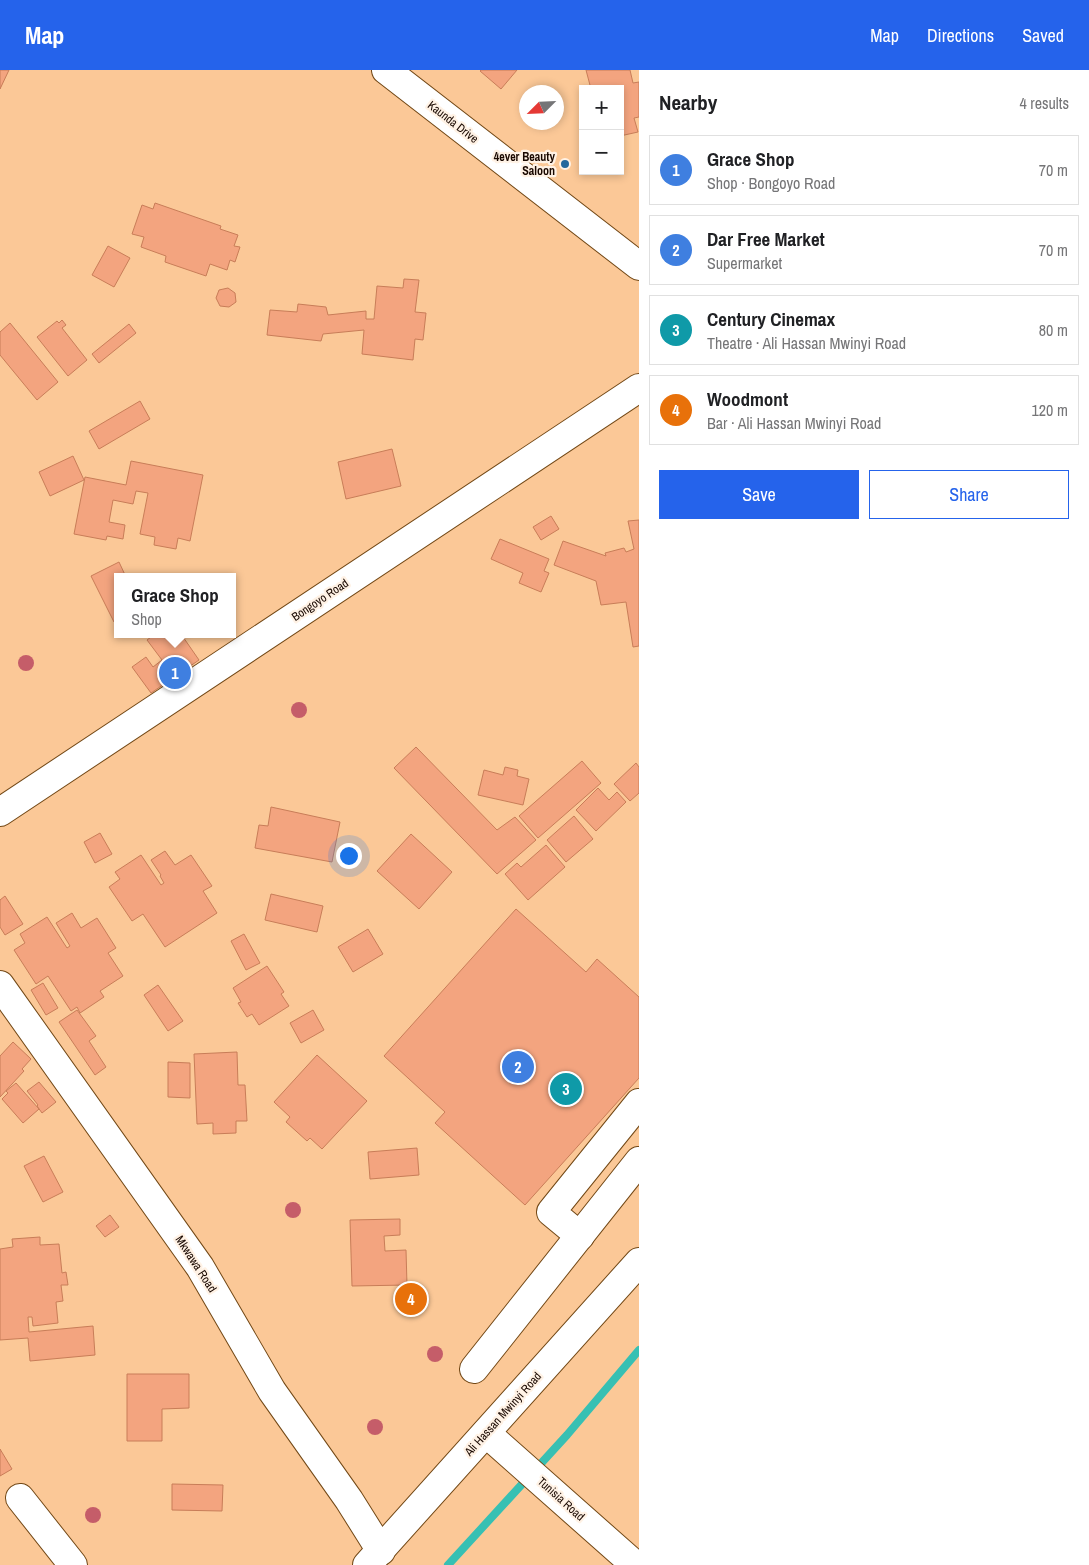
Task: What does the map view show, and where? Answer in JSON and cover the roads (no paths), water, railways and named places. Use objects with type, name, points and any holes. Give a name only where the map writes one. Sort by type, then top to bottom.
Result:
[{"type":"main road","name":"Kaunda Drive","points":[[386,70],[639,266]]},
{"type":"main road","name":"Bongoyo Road","points":[[0,812],[639,388]]},
{"type":"main road","name":"Mkwawa Road","points":[[0,985],[200,1267],[272,1391],[349,1500],[377,1560]]},
{"type":"main road","points":[[580,1236],[551,1212],[639,1103]]},
{"type":"main road","points":[[474,1369],[639,1161]]},
{"type":"main road","name":"Ali Hassan Mwinyi Road","points":[[492,1437],[639,1262]]},
{"type":"main road","name":"Ali Hassan Mwinyi Road","points":[[377,1560],[492,1437],[639,1286]]},
{"type":"main road","name":"Tunisia Road","points":[[492,1437],[635,1565]]},
{"type":"main road","points":[[20,1498],[73,1565]]},
{"type":"waterway","points":[[448,1565],[567,1435],[639,1350]]},
{"type":"place","name":"4ever Beauty Saloon","points":[[565,164]]},
{"type":"place","name":"Grace Shop","points":[[175,673]]},
{"type":"place","name":"Dar Free Market","points":[[518,1067]]},
{"type":"place","name":"Century Cinemax","points":[[566,1089]]},
{"type":"place","name":"Woodmont","points":[[411,1299]]}]
